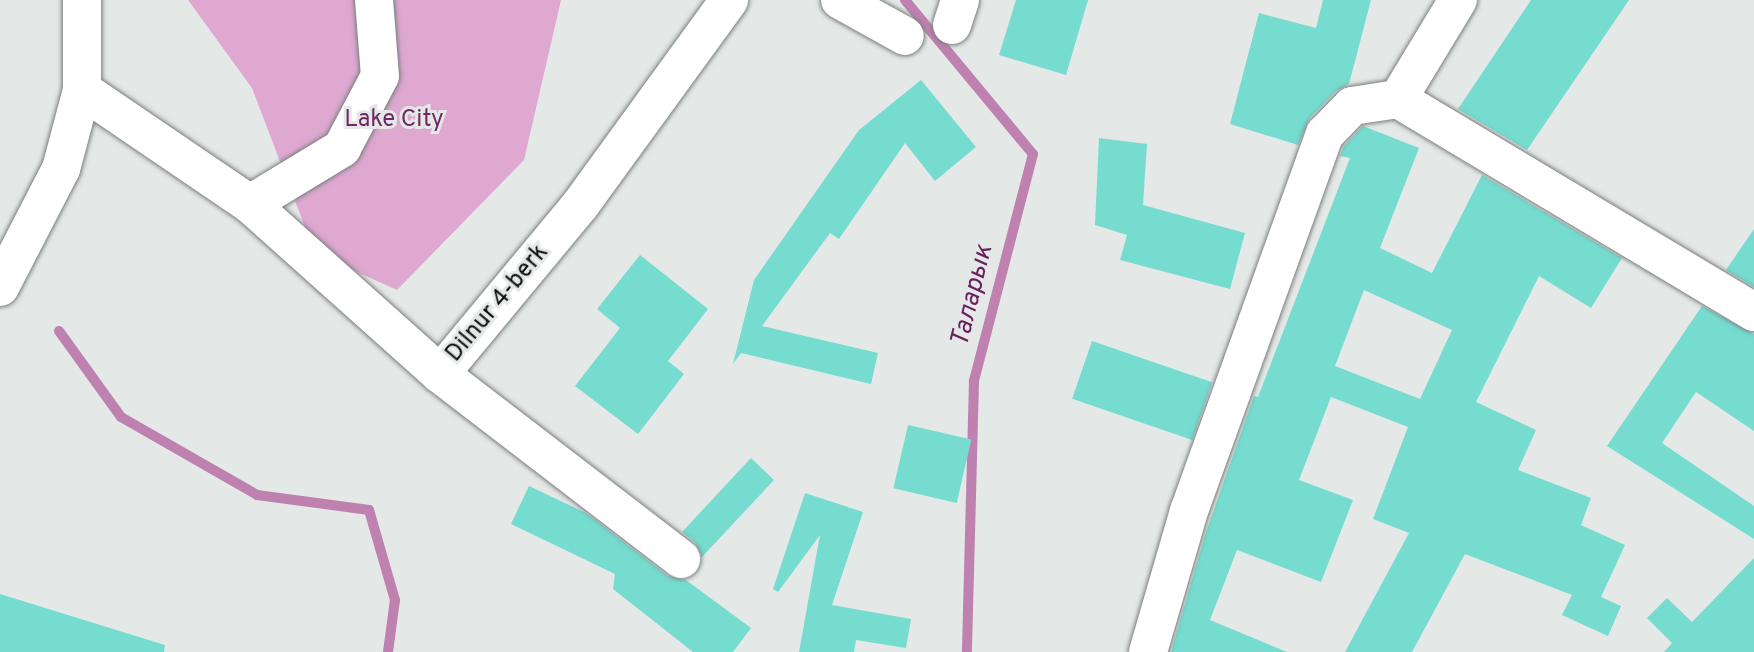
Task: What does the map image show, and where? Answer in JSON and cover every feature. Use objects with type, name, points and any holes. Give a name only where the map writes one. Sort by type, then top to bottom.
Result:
[{"type":"street","points":[[5,262],[61,169],[82,90],[82,0]]},
{"type":"street","points":[[250,204],[342,148],[380,76],[374,0]]},
{"type":"street","name":"Dilnur 4-berk","points":[[82,90],[250,204],[440,374],[582,204],[729,0]]},
{"type":"street","points":[[840,0],[905,36]]},
{"type":"street","points":[[1398,99],[1458,0]]},
{"type":"street","points":[[1148,652],[1189,511],[1325,134],[1352,106],[1398,99],[1754,313]]},
{"type":"street","points":[[440,374],[681,559]]},
{"type":"green space","name":"Lake City","points":[[188,0],[561,0],[524,160],[397,290],[315,253],[252,88]]},
{"type":"building","points":[[1016,0],[1088,0],[1066,75],[999,55]]},
{"type":"building","points":[[1323,0],[1371,0],[1349,84],[1336,91],[1309,119],[1298,145],[1230,124],[1259,13],[1316,28]]},
{"type":"building","points":[[1531,0],[1629,0],[1527,150],[1458,109]]},
{"type":"building","points":[[921,80],[976,147],[935,181],[905,143],[839,239],[830,233],[762,326],[878,353],[871,384],[741,353],[733,364],[754,280],[859,130]]},
{"type":"building","points":[[1363,126],[1419,148],[1380,248],[1432,273],[1482,175],[1622,258],[1591,308],[1539,276],[1476,402],[1536,430],[1518,470],[1591,498],[1581,525],[1625,545],[1601,597],[1621,606],[1608,636],[1562,615],[1572,595],[1465,554],[1412,652],[1345,652],[1409,533],[1373,519],[1408,427],[1331,397],[1299,480],[1353,500],[1321,582],[1237,550],[1210,620],[1287,652],[1171,652],[1205,535],[1254,396],[1258,397],[1350,158],[1340,156],[1344,146]],"holes":[[[1364,290],[1452,330],[1420,399],[1335,366]]]},
{"type":"building","points":[[1099,138],[1147,144],[1143,205],[1245,233],[1230,289],[1120,260],[1127,235],[1095,225]]},
{"type":"building","points":[[1754,229],[1754,287],[1726,270]]},
{"type":"building","points":[[640,255],[708,309],[668,361],[684,374],[638,434],[575,386],[620,328],[597,309]]},
{"type":"building","points":[[1702,306],[1754,334],[1754,431],[1696,392],[1662,443],[1754,506],[1754,539],[1607,446]]},
{"type":"building","points":[[1092,341],[1212,382],[1192,440],[1072,399]]},
{"type":"building","points":[[908,425],[971,440],[957,503],[893,488]]},
{"type":"building","points":[[751,458],[774,480],[702,557],[695,542],[682,532]]},
{"type":"building","points":[[529,486],[586,513],[668,576],[686,580],[751,628],[733,652],[693,652],[613,589],[615,574],[511,524]]},
{"type":"building","points":[[805,493],[863,512],[832,605],[911,619],[906,648],[856,640],[854,652],[799,652],[820,535],[778,592],[773,589]]},
{"type":"building","points":[[1754,558],[1754,652],[1664,652],[1672,643],[1647,618],[1667,598],[1692,622]]},
{"type":"building","points":[[0,594],[165,645],[164,652],[0,652]]},
{"type":"waterway","name":"Таларык","points":[[905,0],[1033,154],[974,381],[967,652]]},
{"type":"waterway","points":[[59,331],[121,417],[257,495],[369,510],[395,600],[388,652]]}]
